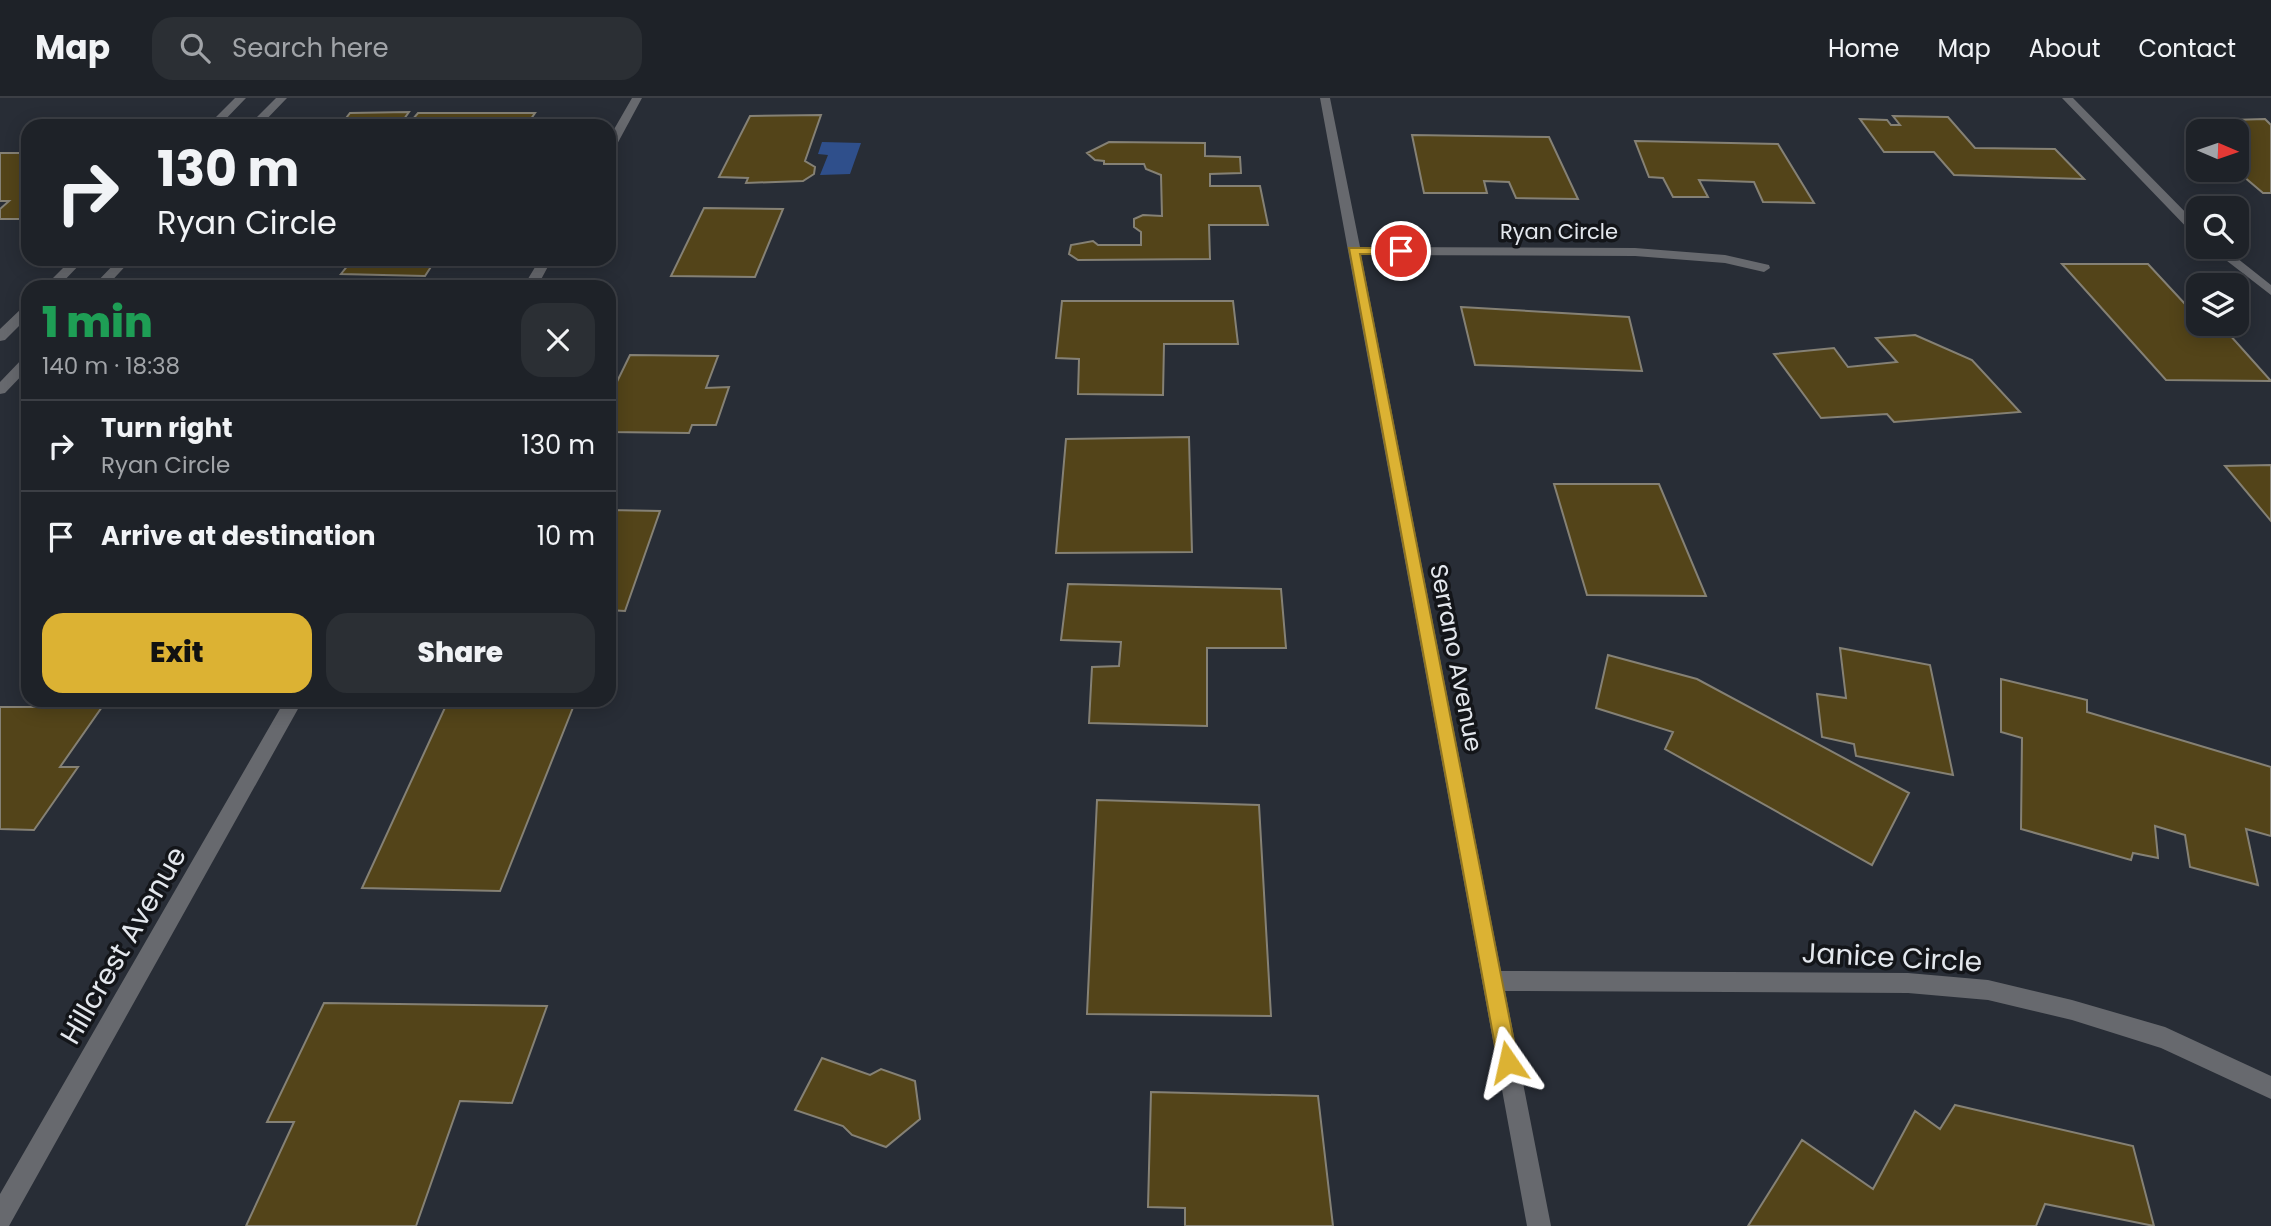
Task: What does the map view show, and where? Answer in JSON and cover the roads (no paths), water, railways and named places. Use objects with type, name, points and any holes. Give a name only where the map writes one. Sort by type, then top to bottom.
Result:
[{"type":"street","points":[[220,119],[242,98]]},
{"type":"street","points":[[261,119],[282,98]]},
{"type":"street","points":[[616,136],[638,98]]},
{"type":"street","name":"Serrano Avenue","points":[[1325,98],[1539,1226]]},
{"type":"street","points":[[2067,98],[2186,220]]},
{"type":"street","name":"Ryan Circle","points":[[1353,251],[1635,252],[1725,259],[1764,268]]},
{"type":"street","points":[[2231,259],[2271,290]]},
{"type":"street","points":[[58,280],[72,266]]},
{"type":"street","points":[[106,280],[119,266]]},
{"type":"street","points":[[0,337],[21,317]]},
{"type":"street","points":[[0,390],[21,368]]},
{"type":"street","name":"Hillcrest Avenue","points":[[0,1217],[291,707]]},
{"type":"street","name":"Janice Circle","points":[[1492,981],[1908,982],[1988,990],[2073,1010],[2165,1038],[2271,1088]]},
{"type":"water","points":[[822,142],[861,143],[850,174],[820,175],[828,155],[818,154]]}]
